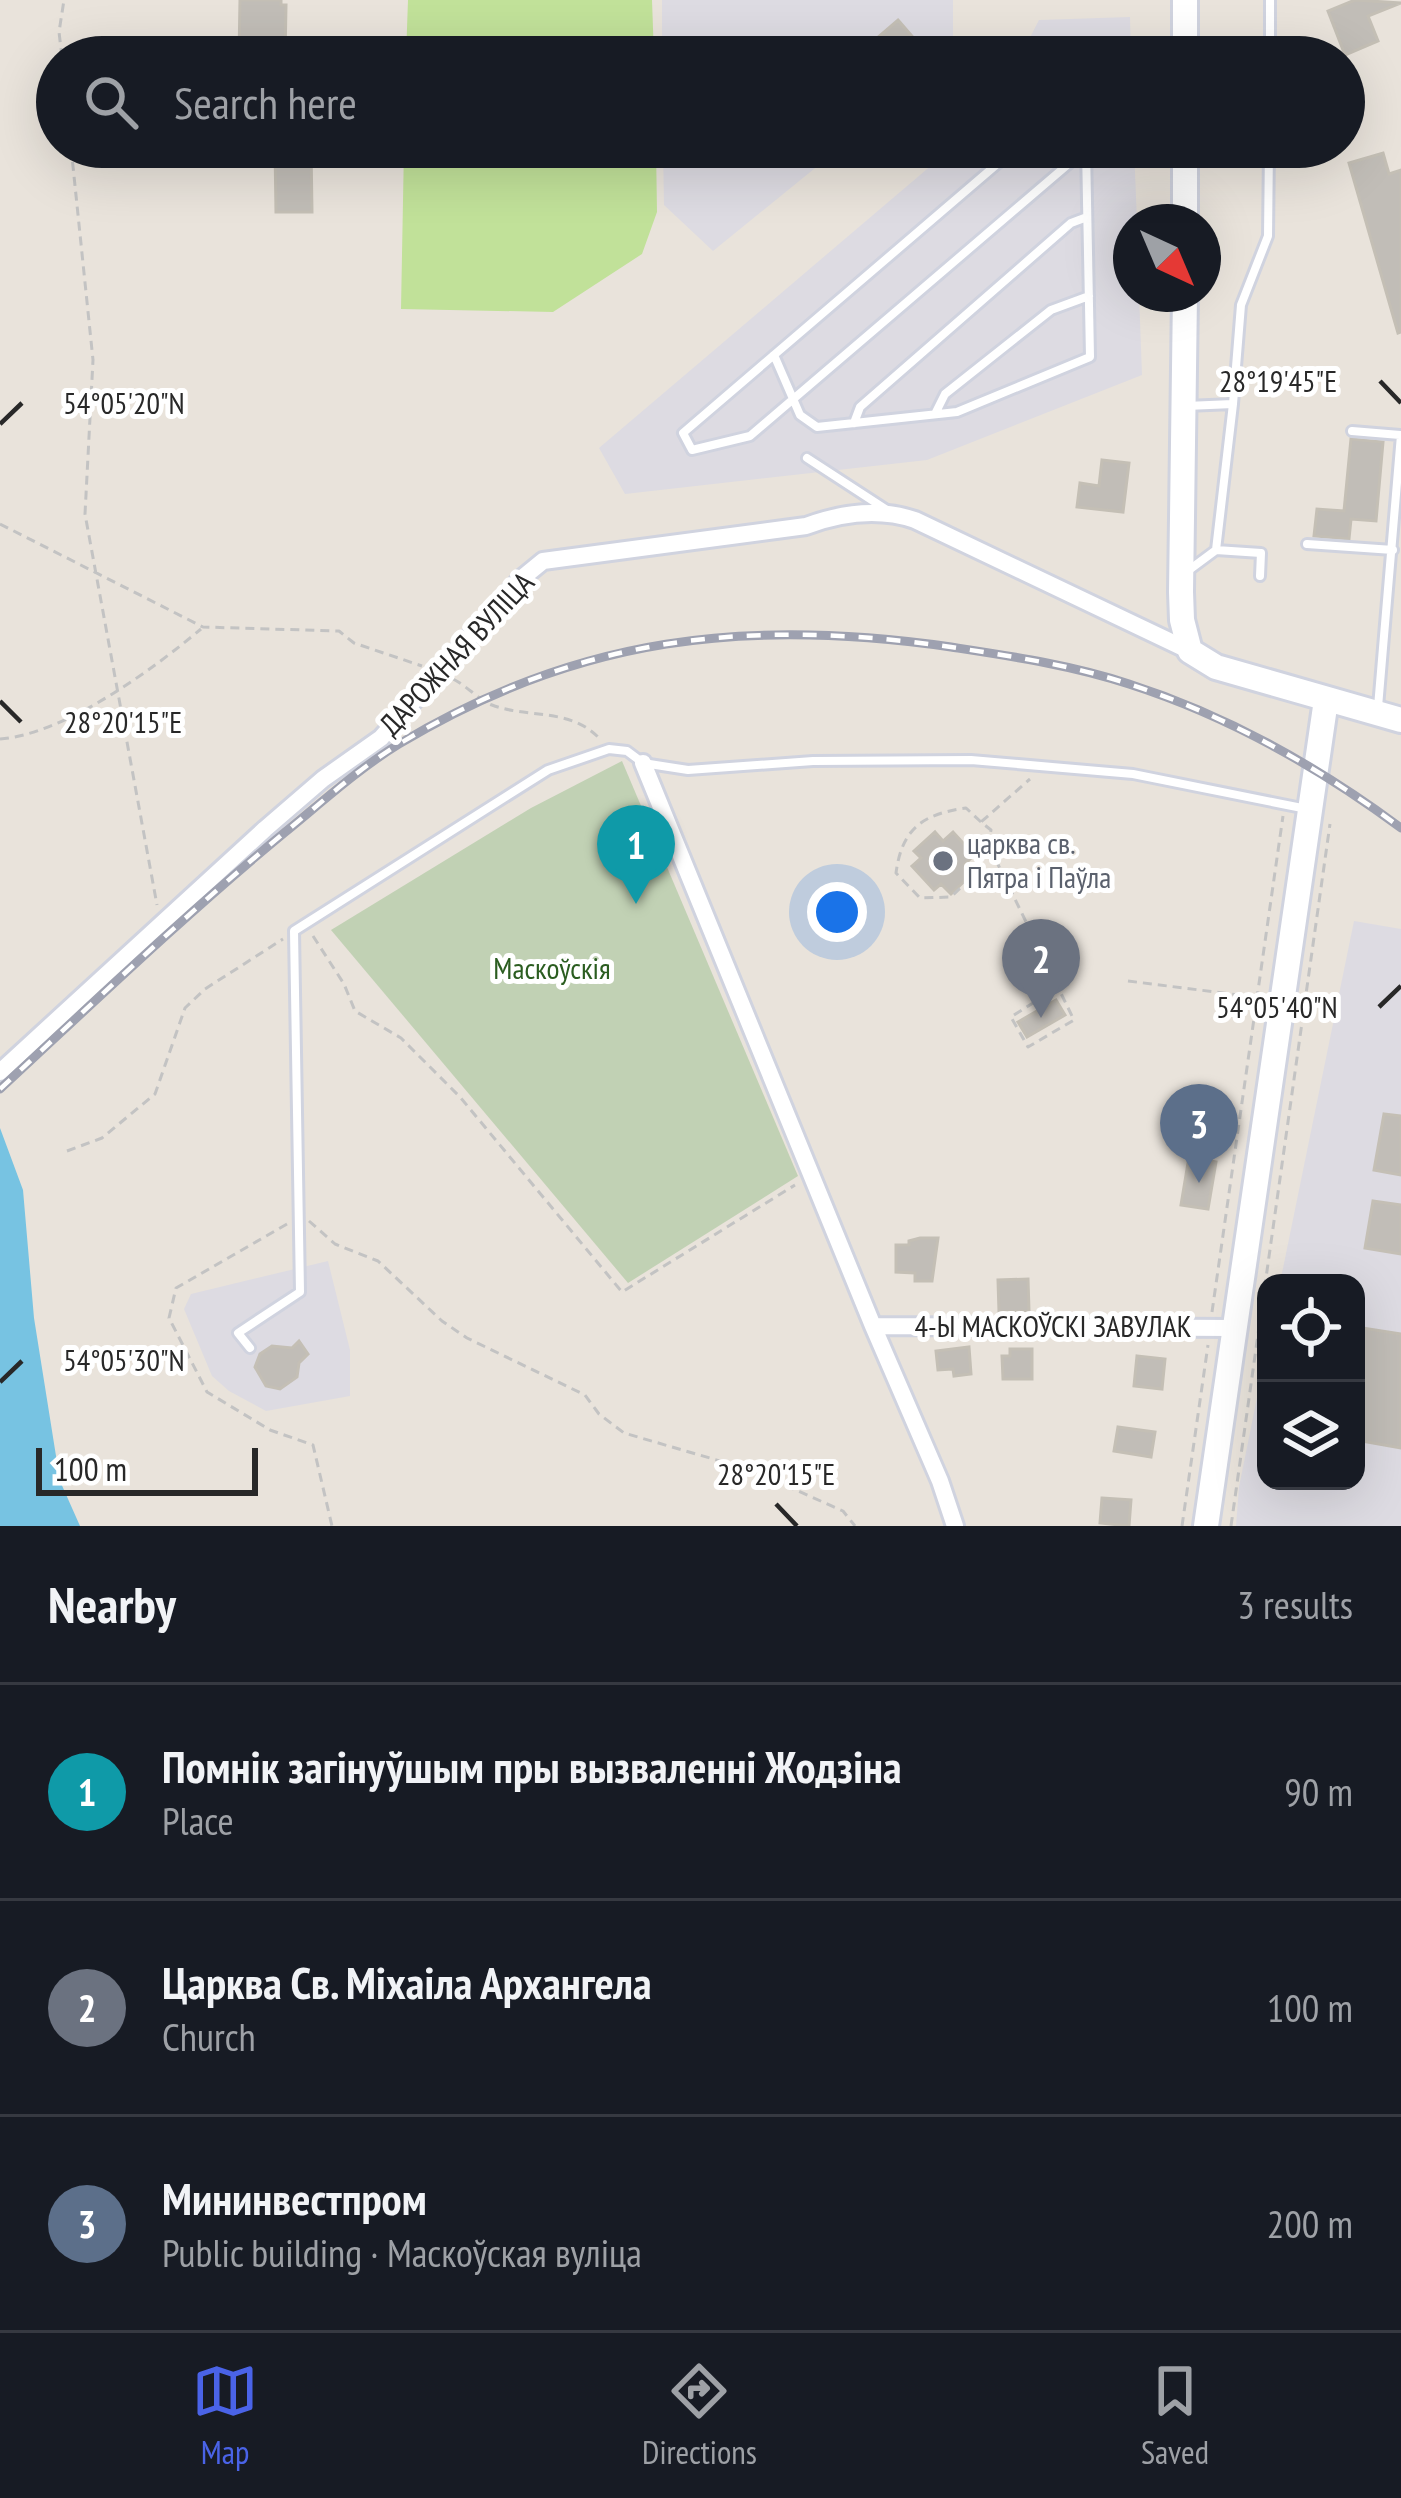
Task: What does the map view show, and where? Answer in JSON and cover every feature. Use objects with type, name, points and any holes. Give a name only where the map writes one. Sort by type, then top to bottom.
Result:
[{"type":"main road","points":[[1185,0],[1185,36]]},
{"type":"main road","points":[[1185,168],[1185,204]]},
{"type":"main road","points":[[1185,312],[1181,576],[1182,620],[1190,650],[1216,668],[1389,717]]},
{"type":"main road","points":[[1206,1526],[1221,1328],[1296,812],[1326,700]]},
{"type":"street","points":[[888,511],[1190,650]]},
{"type":"street","name":"ДАРОЖНАЯ ВУЛІЦА","points":[[0,1072],[323,779],[381,738],[521,579],[543,561],[888,511]]},
{"type":"street","points":[[644,763],[955,1526]]},
{"type":"street","name":"4-Ы МАСКОЎСКІ ЗАВУЛАК","points":[[873,1326],[1221,1328]]},
{"type":"lane","points":[[1270,0],[1270,36]]},
{"type":"lane","points":[[992,168],[683,433],[692,449],[750,436],[1063,168]]},
{"type":"lane","points":[[774,355],[800,416],[817,428],[957,412],[1090,358],[1086,168]]},
{"type":"lane","points":[[1216,550],[1241,305],[1268,236],[1269,168]]},
{"type":"lane","points":[[854,423],[860,406],[1071,223],[1087,217]]},
{"type":"lane","points":[[934,415],[945,394],[1051,310],[1089,296]]},
{"type":"lane","points":[[1185,406],[1234,404]]},
{"type":"lane","points":[[1352,431],[1400,435],[1389,717]]},
{"type":"lane","points":[[807,458],[888,511]]},
{"type":"lane","points":[[1307,544],[1393,550]]},
{"type":"lane","points":[[1181,576],[1216,550],[1261,554],[1260,576]]},
{"type":"lane","points":[[250,1348],[238,1333],[300,1292],[294,931],[548,770],[609,749],[644,763],[688,770],[813,760],[971,760],[1133,774],[1296,812]]},
{"type":"path","points":[[59,36],[64,0]]},
{"type":"path","points":[[73,168],[93,360],[85,514],[160,924]]},
{"type":"path","points":[[0,524],[203,627],[339,631],[354,643],[441,672],[496,707],[543,712],[586,724],[609,749]]},
{"type":"path","points":[[0,739],[21,737],[117,692],[203,627]]},
{"type":"path","points":[[981,822],[1030,779],[1030,765]]},
{"type":"path","points":[[966,808],[981,822],[991,830],[980,870],[951,897],[920,898],[896,873],[900,845],[934,813],[966,808]]},
{"type":"path","points":[[1182,1526],[1221,1328],[1257,997],[1296,812]]},
{"type":"path","points":[[1232,1526],[1330,824]]},
{"type":"path","points":[[988,845],[1058,987],[1074,1020],[1028,1047],[1011,1017],[1058,987]]},
{"type":"path","points":[[306,924],[344,984],[355,1011],[401,1039],[460,1097],[622,1292],[812,1175]]},
{"type":"path","points":[[68,1151],[102,1138],[155,1094],[185,1008],[195,998],[294,931]]},
{"type":"path","points":[[1128,981],[1257,997]]},
{"type":"path","points":[[332,1526],[313,1445],[270,1430],[207,1392],[169,1318],[176,1288],[299,1214],[335,1244],[378,1261],[442,1321],[467,1337],[585,1395],[599,1414],[624,1433],[751,1470],[843,1511],[856,1526]]},
{"type":"shaded area","points":[[662,0],[953,0],[953,36],[662,36]]},
{"type":"shaded area","points":[[1130,17],[1130,36],[1031,36],[1039,20]]},
{"type":"shaded area","points":[[663,168],[815,168],[713,251],[664,205]]},
{"type":"shaded area","points":[[928,168],[1135,168],[1136,204],[1113,204],[1113,312],[1140,312],[1142,375],[927,460],[625,494],[599,448]]},
{"type":"shaded area","points":[[1354,921],[1401,929],[1401,1526],[1236,1526],[1257,1398],[1257,1490],[1365,1490],[1365,1274],[1282,1274]]},
{"type":"shaded area","points":[[328,1261],[350,1350],[350,1396],[266,1411],[229,1391],[212,1376],[184,1309],[191,1294]]},
{"type":"green space","points":[[408,0],[652,0],[653,36],[407,36]]},
{"type":"green space","points":[[404,168],[656,168],[657,212],[642,254],[553,312],[401,309]]},
{"type":"green space","name":"Маскоўскія","points":[[622,761],[798,1176],[628,1283],[331,930],[531,808]]},
{"type":"water","points":[[0,1128],[23,1190],[34,1318],[60,1481],[80,1526],[0,1526]]},
{"type":"building","points":[[240,0],[281,0],[286,5],[285,36],[239,36]]},
{"type":"building","points":[[1355,0],[1401,3],[1368,16],[1378,41],[1365,47],[1365,36],[1338,36],[1328,11]]},
{"type":"building","points":[[898,20],[912,36],[879,36]]},
{"type":"building","points":[[1383,153],[1389,174],[1401,170],[1398,333],[1350,168],[1365,168],[1365,158]]},
{"type":"building","points":[[275,168],[311,168],[312,212],[276,212]]},
{"type":"building","points":[[1351,439],[1383,442],[1376,521],[1351,519],[1349,539],[1314,536],[1317,509],[1344,511]]},
{"type":"building","points":[[1102,460],[1129,463],[1123,512],[1077,507],[1080,483],[1099,486]]},
{"type":"building","name":"царква св. Пятра і Паўла","points":[[935,832],[943,841],[953,832],[974,855],[965,864],[973,873],[951,894],[941,884],[934,890],[912,866],[921,858],[914,851]]},
{"type":"building","points":[[1056,1000],[1065,1015],[1027,1037],[1018,1022]]},
{"type":"building","points":[[1384,1114],[1401,1116],[1401,1175],[1374,1170]]},
{"type":"building","points":[[1189,1157],[1216,1162],[1208,1209],[1181,1205]]},
{"type":"building","points":[[1373,1201],[1401,1205],[1401,1254],[1365,1248]]},
{"type":"building","points":[[920,1238],[938,1238],[932,1281],[915,1281],[915,1273],[896,1272],[896,1245],[909,1245]]},
{"type":"building","points":[[1028,1279],[1029,1311],[999,1312],[998,1280]]},
{"type":"building","points":[[1365,1328],[1401,1334],[1401,1448],[1365,1442]]},
{"type":"building","points":[[299,1341],[308,1354],[299,1363],[297,1377],[280,1389],[266,1386],[255,1367],[260,1354],[272,1346],[292,1348]]},
{"type":"building","points":[[969,1347],[971,1374],[954,1376],[953,1369],[938,1370],[936,1351]]},
{"type":"building","points":[[1010,1349],[1032,1349],[1032,1379],[1003,1379],[1002,1356],[1010,1356]]},
{"type":"building","points":[[1137,1356],[1165,1359],[1162,1389],[1134,1386]]},
{"type":"building","points":[[1118,1427],[1155,1432],[1151,1457],[1114,1451]]},
{"type":"building","points":[[1102,1498],[1131,1500],[1129,1526],[1100,1523]]},
{"type":"railway","points":[[0,1089],[211,895],[384,754],[466,708],[532,679],[666,644],[734,636],[876,638],[1085,671],[1236,727],[1305,764],[1401,828]]},
{"type":"place","name":"царква св. Пятра і Паўла","points":[[943,861]]},
{"type":"place","name":"Помнік загінуўшым пры вызваленні Жодзіна","points":[[636,904]]},
{"type":"place","name":"Царква Св. Міхаіла Архангела","points":[[1041,1018]]},
{"type":"place","name":"Мининвестпром","points":[[1199,1183]]}]
